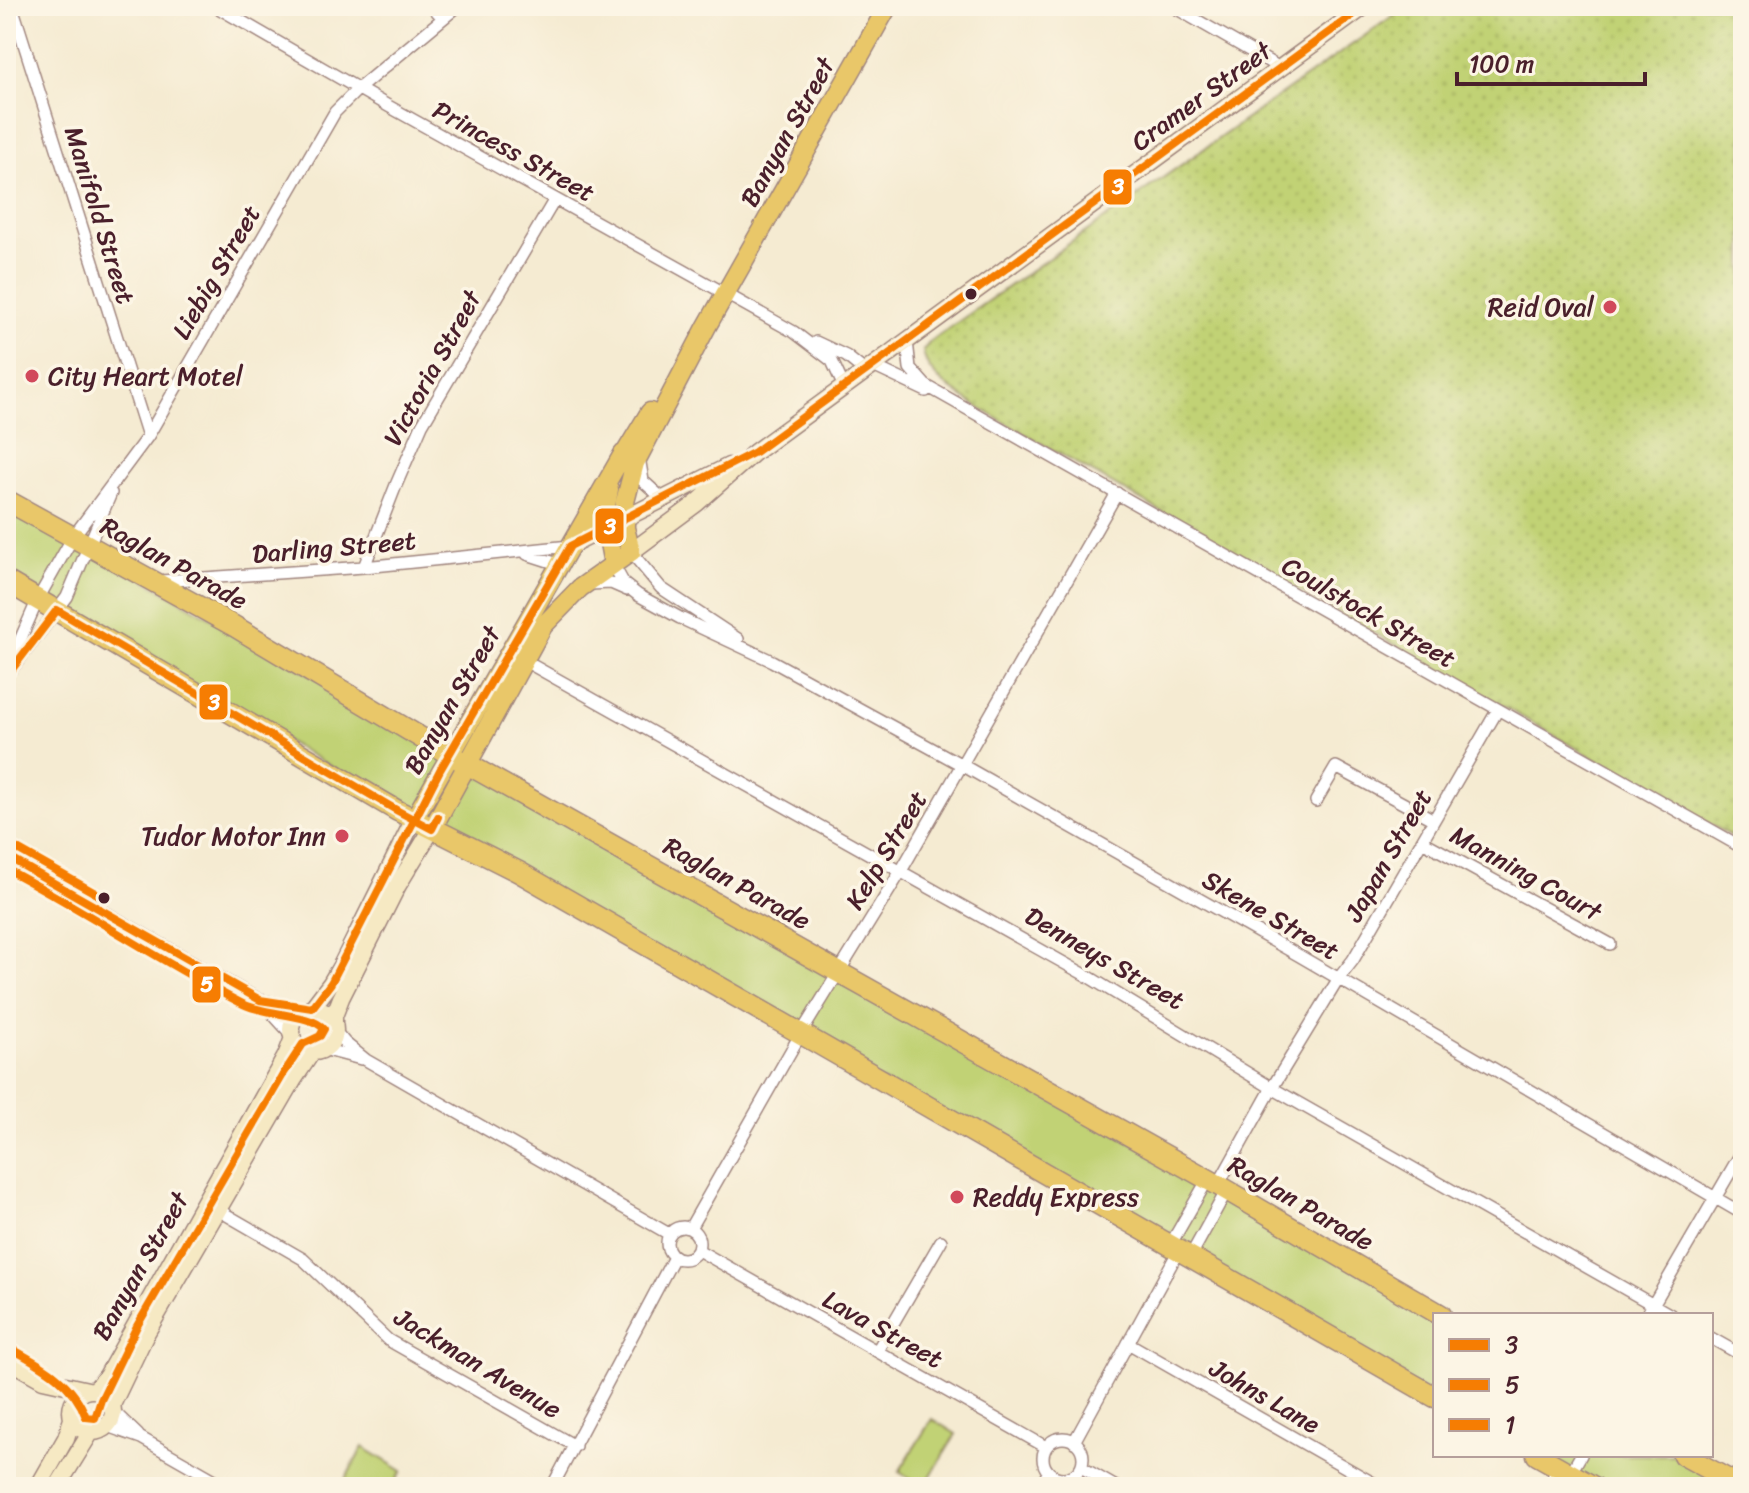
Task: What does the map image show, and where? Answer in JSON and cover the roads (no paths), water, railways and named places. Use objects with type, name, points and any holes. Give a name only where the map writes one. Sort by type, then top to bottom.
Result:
[{"type":"highway","name":"Raglan Parade","points":[[6,500],[153,580],[458,758],[1218,1184],[1438,1313]]},
{"type":"highway","points":[[6,581],[423,824],[519,872],[1433,1396]]},
{"type":"highway","points":[[1687,1457],[1742,1487]]},
{"type":"highway","points":[[1554,1462],[1594,1487]]},
{"type":"main road","name":"Banyan Street","points":[[517,656],[574,593],[631,552],[624,518],[628,482],[642,451],[725,293],[888,6]]},
{"type":"main road","name":"Banyan Street","points":[[423,824],[517,656],[558,564],[623,454],[707,326]]},
{"type":"main road","name":"Banyan Street","points":[[613,564],[605,528],[607,497],[623,454]]},
{"type":"main road","points":[[558,564],[574,593]]},
{"type":"street","name":"Manifold Street","points":[[12,6],[148,436]]},
{"type":"street","name":"Princess Street","points":[[215,6],[794,332],[870,369]]},
{"type":"street","points":[[432,6],[443,18]]},
{"type":"street","name":"Liebig Street","points":[[6,674],[38,599],[82,541],[115,482],[148,436],[335,112],[358,89],[458,6]]},
{"type":"street","points":[[1172,6],[1280,68]]},
{"type":"street","name":"Cramer Street","points":[[631,552],[697,503],[755,452],[1365,6]]},
{"type":"street","name":"Victoria Street","points":[[364,567],[422,425],[555,199]]},
{"type":"street","name":"Princess Street","points":[[794,332],[832,361],[844,387]]},
{"type":"street","name":"Coulstock Street","points":[[907,341],[908,362],[913,374],[925,385],[1743,848]]},
{"type":"street","name":"Coulstock Street","points":[[870,369],[974,414]]},
{"type":"street","points":[[642,451],[640,471],[643,481],[664,500]]},
{"type":"street","name":"Cramer Street","points":[[624,518],[755,452]]},
{"type":"street","name":"Liebig Street","points":[[6,674],[67,597],[82,541],[115,482]]},
{"type":"street","name":"Kelp Street","points":[[690,1228],[800,1035],[901,871],[1117,493]]},
{"type":"street","points":[[570,546],[624,518]]},
{"type":"street","name":"Darling Street","points":[[153,580],[189,581],[364,567],[570,546]]},
{"type":"street","name":"Darling Street","points":[[519,552],[558,564]]},
{"type":"street","name":"Skene Street","points":[[631,552],[651,579],[670,595],[772,661]]},
{"type":"street","name":"Skene Street","points":[[613,564],[624,584],[638,595]]},
{"type":"street","name":"Skene Street","points":[[574,593],[606,582],[772,661],[1339,978],[1743,1214]]},
{"type":"street","name":"Denneys Street","points":[[517,656],[1089,977],[1650,1310]]},
{"type":"street","name":"Japan Street","points":[[1074,1442],[1272,1088],[1353,960],[1497,711]]},
{"type":"street","points":[[1316,801],[1336,767],[1434,820]]},
{"type":"street","name":"Banyan Street","points":[[310,1008],[337,974],[423,824]]},
{"type":"street","name":"Banyan Street","points":[[335,1028],[334,1016],[341,998],[398,885],[423,824]]},
{"type":"street","name":"Manning Court","points":[[1422,841],[1610,944]]},
{"type":"street","points":[[6,856],[260,1000],[300,1048],[366,1060]]},
{"type":"street","points":[[260,1000],[329,1014],[345,1043],[366,1060],[669,1234]]},
{"type":"street","points":[[292,1036],[294,1018],[310,1008]]},
{"type":"street","points":[[317,1050],[331,1042],[335,1028]]},
{"type":"street","name":"Banyan Street","points":[[57,1487],[106,1418],[286,1056],[292,1036]]},
{"type":"street","name":"Banyan Street","points":[[91,1390],[107,1376],[294,1079],[317,1050]]},
{"type":"street","points":[[1650,1310],[1743,1150]]},
{"type":"street","name":"Japan Street","points":[[1179,1253],[1218,1184]]},
{"type":"street","name":"Jackman Avenue","points":[[212,1207],[303,1259],[388,1340],[575,1446]]},
{"type":"street","points":[[675,1228],[690,1228],[697,1234],[698,1250],[689,1258],[674,1257],[667,1249],[669,1234],[675,1228]]},
{"type":"street","points":[[877,1351],[941,1241]]},
{"type":"street","name":"Lava Street","points":[[698,1250],[1046,1447]]},
{"type":"street","points":[[552,1487],[674,1257]]},
{"type":"street","points":[[1713,1339],[1743,1356]]},
{"type":"street","name":"Johns Lane","points":[[1128,1343],[1380,1487]]},
{"type":"street","points":[[6,1359],[43,1380],[105,1395],[106,1418]]},
{"type":"street","points":[[43,1380],[80,1428],[106,1418]]},
{"type":"street","points":[[38,1487],[66,1438],[78,1395],[91,1390]]},
{"type":"street","points":[[106,1418],[219,1485]]},
{"type":"street","points":[[1060,1438],[1074,1442],[1083,1454],[1081,1467],[1071,1477],[1063,1479],[1048,1473],[1043,1462],[1046,1447],[1060,1438]]},
{"type":"street","points":[[1548,1487],[1554,1462]]},
{"type":"street","points":[[1081,1467],[1116,1487]]},
{"type":"street","points":[[1041,1487],[1048,1473]]},
{"type":"place","name":"Reid Oval","points":[[1610,307]]},
{"type":"place","name":"City Heart Motel","points":[[32,376]]},
{"type":"place","name":"Tudor Motor Inn","points":[[342,836]]},
{"type":"place","name":"Reddy Express","points":[[957,1197]]}]
